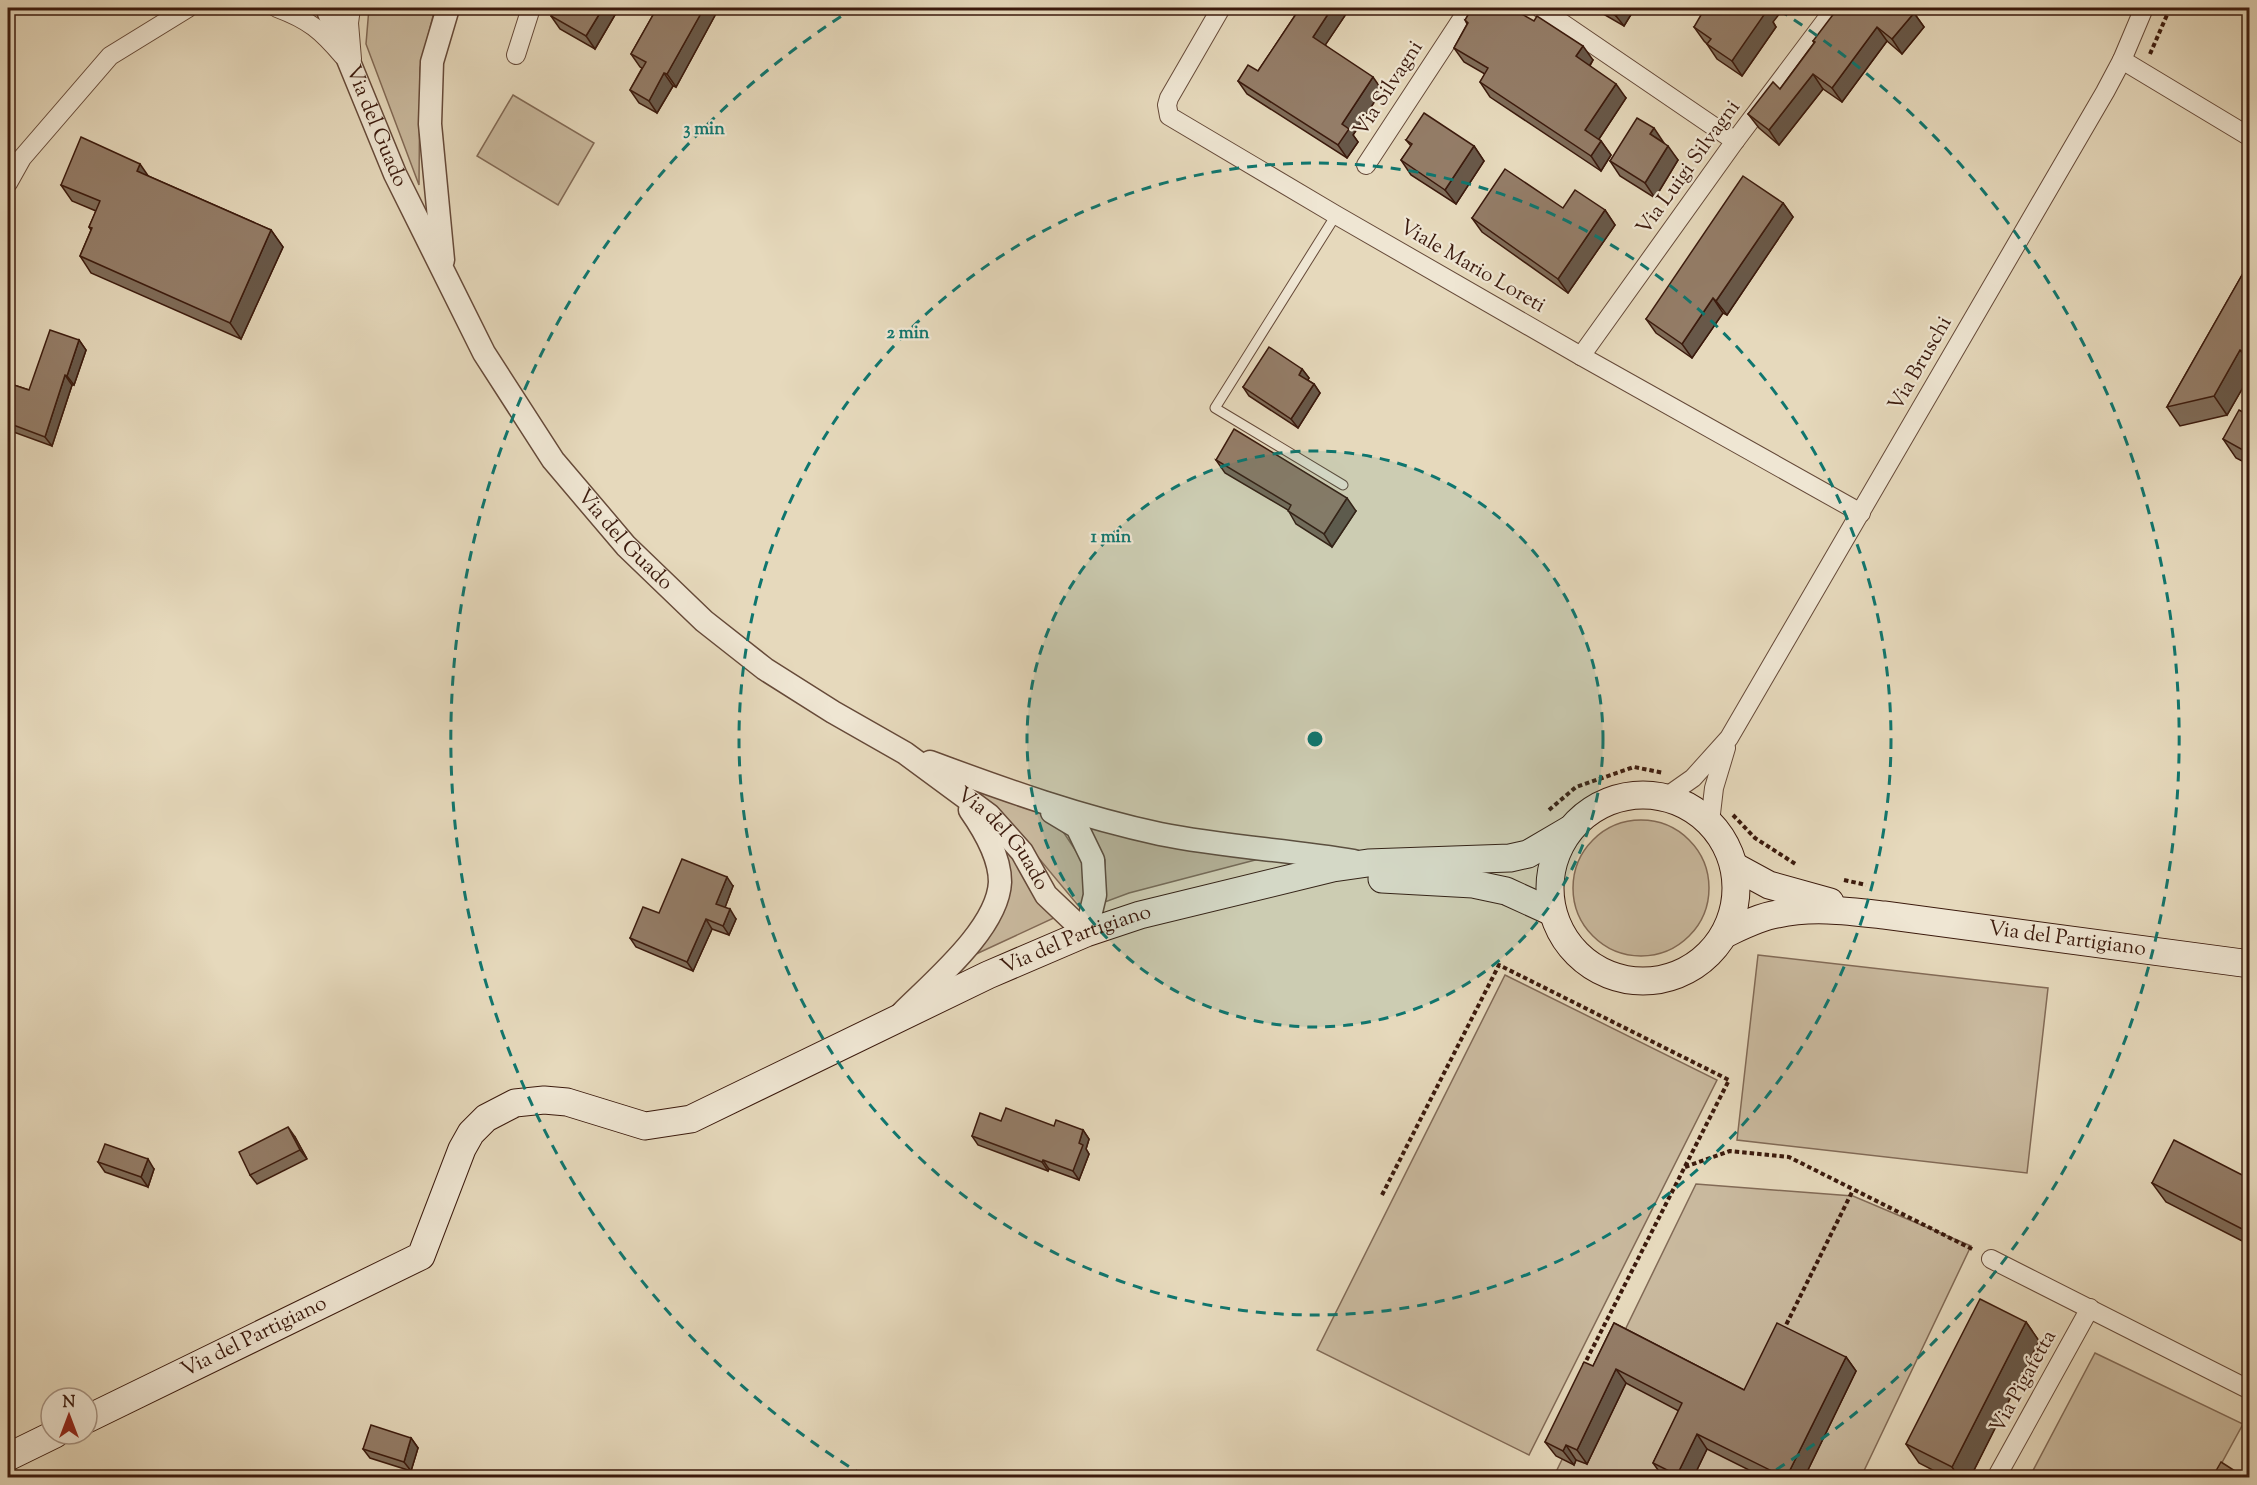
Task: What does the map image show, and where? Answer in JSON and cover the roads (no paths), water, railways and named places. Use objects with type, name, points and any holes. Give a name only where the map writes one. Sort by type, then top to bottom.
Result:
[{"type":"main road","points":[[1639,794],[1666,797],[1690,807],[1710,822],[1725,843],[1734,867],[1737,889],[1734,912],[1725,934],[1708,956],[1685,972],[1659,981],[1631,981],[1604,974],[1581,959],[1563,938],[1552,912],[1549,883],[1555,855],[1569,830],[1589,812],[1613,799],[1639,794]]},
{"type":"main road","name":"Via del Partigiano","points":[[99,1413],[421,1256],[462,1149],[471,1133],[486,1118],[515,1103],[544,1100],[567,1102],[645,1126],[691,1119],[988,975],[1086,933],[1140,915],[1309,873],[1368,863],[1510,858],[1528,855],[1569,830]]},
{"type":"main road","name":"Via del Partigiano","points":[[1734,867],[1769,885],[1884,915]]},
{"type":"main road","name":"Via del Partigiano","points":[[1261,885],[1368,879],[1473,884],[1506,891],[1552,912]]},
{"type":"main road","name":"Via del Partigiano","points":[[1725,934],[1778,913],[1808,910],[1884,915],[2250,964]]},
{"type":"main road","points":[[8,1457],[39,1442]]},
{"type":"street","points":[[277,8],[303,18],[324,34],[352,66]]},
{"type":"street","name":"Via del Guado","points":[[327,8],[396,174],[444,273],[484,353],[553,460],[626,546],[704,621],[765,669],[904,753],[989,815],[1022,852],[1046,895],[1086,933]]},
{"type":"street","points":[[351,8],[349,23],[352,66]]},
{"type":"street","points":[[444,273],[430,124],[432,62],[448,8]]},
{"type":"street","points":[[516,55],[531,8]]},
{"type":"street","name":"Viale Mario Loreti","points":[[1221,8],[1169,98],[1167,105],[1169,116],[1581,356],[1861,513]]},
{"type":"street","name":"Via Silvagni","points":[[1366,165],[1469,8]]},
{"type":"street","points":[[1540,8],[1735,141]]},
{"type":"street","name":"Via Luigi Silvagni","points":[[1581,356],[1735,141],[1835,8]]},
{"type":"street","name":"Via Bruschi","points":[[1666,797],[1693,778],[1729,738],[2122,60],[2144,8]]},
{"type":"street","points":[[8,183],[22,158],[110,56],[189,9]]},
{"type":"street","points":[[2122,60],[2250,136]]},
{"type":"street","name":"Via Bruschi","points":[[1710,822],[1714,788],[1729,738]]},
{"type":"street","points":[[904,753],[1023,796],[1110,822],[1219,844],[1294,851],[1368,863]]},
{"type":"street","points":[[898,1017],[976,937],[994,908],[1000,881],[995,855],[981,825],[955,790]]},
{"type":"street","points":[[1023,796],[1077,827],[1093,860],[1095,894],[1086,933]]},
{"type":"street","points":[[1991,1259],[2250,1390]]},
{"type":"street","name":"Via Pigafetta","points":[[1996,1478],[2090,1308]]},
{"type":"lane","points":[[1336,215],[1215,408],[1343,486]]}]
